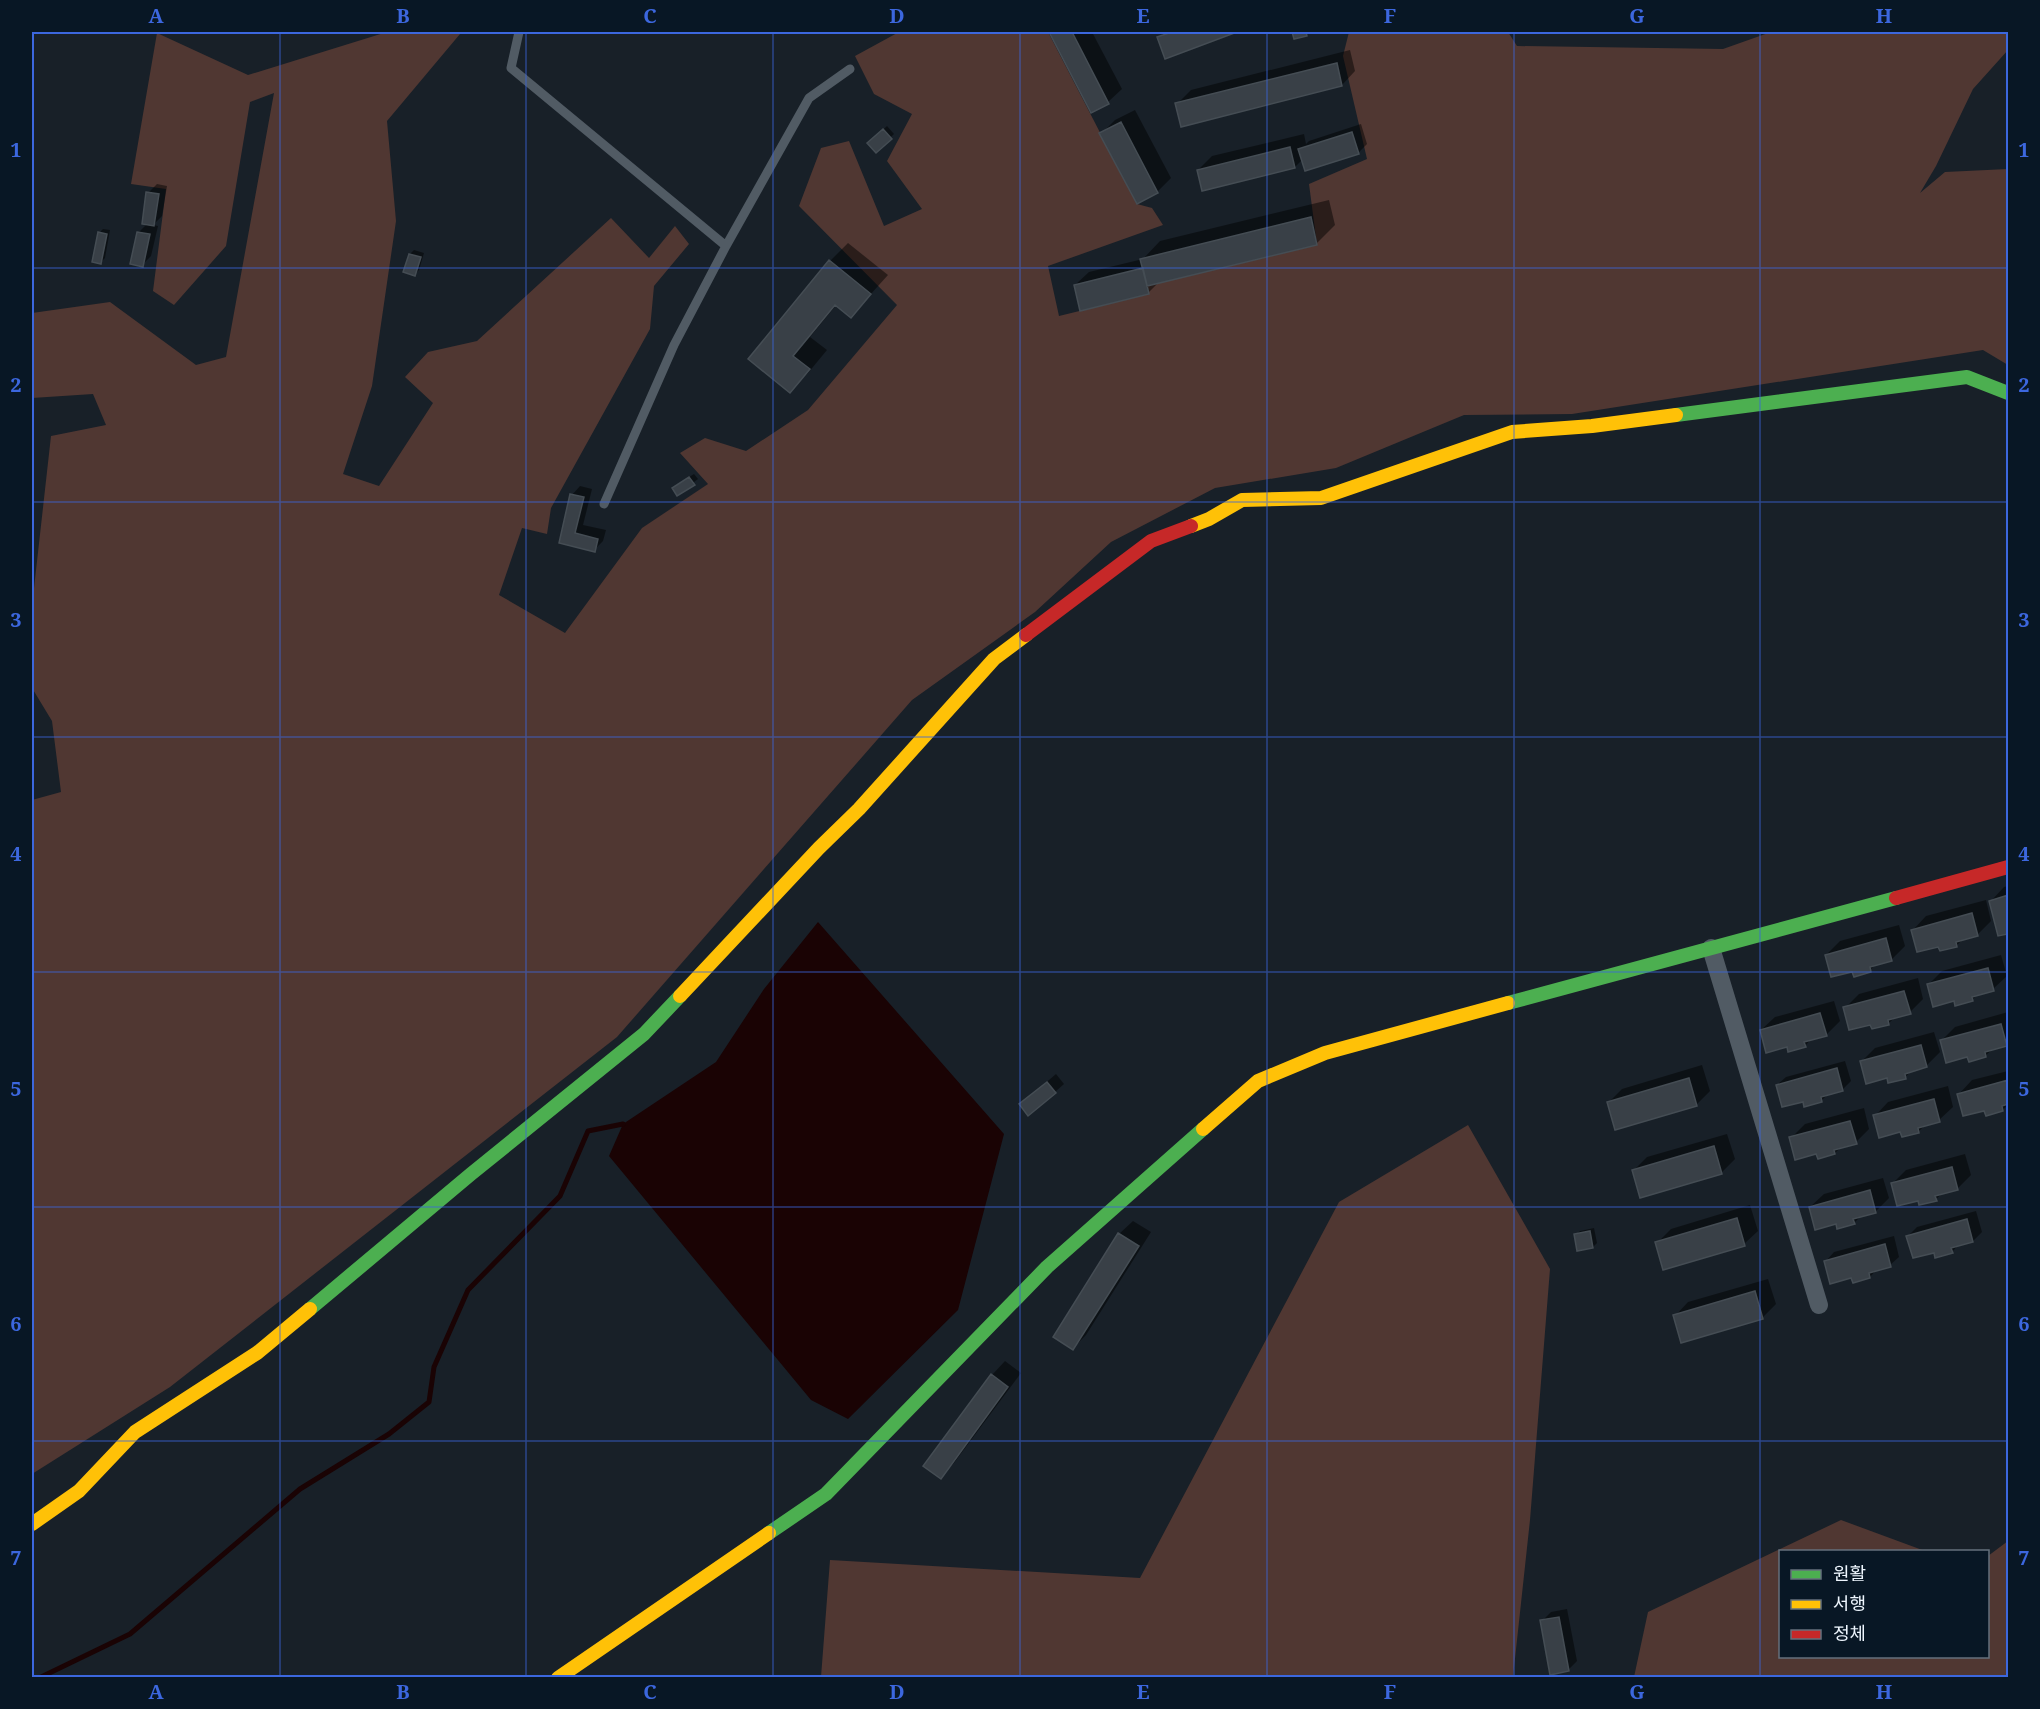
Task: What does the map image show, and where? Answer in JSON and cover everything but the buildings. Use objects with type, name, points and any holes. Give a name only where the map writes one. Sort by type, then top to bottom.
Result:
[{"type":"street","points":[[32,1524],[79,1491],[135,1432],[257,1353],[471,1174],[644,1034],[819,848],[859,809],[994,659],[1151,541],[1209,519],[1242,500],[1321,498],[1512,432],[1592,426],[1966,377],[2008,393]]},
{"type":"street","points":[[558,1677],[826,1494],[1047,1267],[1258,1081],[1325,1053],[2008,867]]},
{"type":"street","points":[[1711,948],[1819,1305]]},
{"type":"lane","points":[[519,32],[511,68],[726,246]]},
{"type":"lane","points":[[604,504],[674,345],[726,246],[809,98],[850,69]]},
{"type":"shaded area","points":[[387,32],[460,34],[387,121],[396,221],[372,386],[343,474],[379,486],[433,403],[405,377],[428,352],[477,341],[611,218],[649,258],[675,226],[689,244],[654,286],[650,329],[551,508],[547,534],[522,528],[499,595],[565,633],[642,528],[708,484],[680,453],[705,438],[746,451],[808,410],[897,305],[799,206],[821,148],[849,141],[884,226],[922,209],[887,161],[912,114],[874,94],[855,56],[899,32],[1048,32],[1137,204],[1152,208],[1163,225],[1048,266],[1059,316],[1149,294],[1147,286],[1317,245],[1309,184],[1367,159],[1343,56],[1349,32],[1508,32],[1517,46],[1723,49],[1771,32],[2008,32],[2008,50],[1973,89],[1936,166],[1920,193],[1945,172],[2008,169],[2008,365],[1983,350],[1572,414],[1464,415],[1336,468],[1215,488],[1111,542],[1035,612],[912,700],[617,1037],[170,1387],[32,1474],[32,800],[61,792],[52,721],[32,688],[32,606],[51,436],[106,425],[93,394],[32,398],[32,313],[110,302],[196,365],[226,357],[274,93],[250,102],[226,246],[174,305],[153,291],[166,189],[131,184],[157,33],[248,75]]},
{"type":"shaded area","points":[[818,922],[1004,1134],[958,1310],[848,1419],[811,1400],[609,1156],[623,1124],[716,1062],[764,989]]},
{"type":"shaded area","points":[[1468,1125],[1550,1269],[1530,1520],[1513,1677],[821,1677],[830,1560],[1140,1578],[1339,1202]]},
{"type":"shaded area","points":[[1841,1520],[1922,1550],[1779,1550],[1779,1658],[1989,1658],[1989,1555],[2008,1541],[2008,1677],[1634,1677],[1648,1612]]},
{"type":"waterway","points":[[39,1678],[130,1634],[300,1489],[389,1434],[429,1402],[434,1367],[468,1290],[560,1196],[588,1131],[623,1124]]},
{"type":"traffic: fast","points":[[1676,415],[1967,377],[2008,393]]},
{"type":"traffic: fast","points":[[1508,1003],[1896,898]]},
{"type":"traffic: fast","points":[[310,1309],[471,1174],[644,1034],[680,996]]},
{"type":"traffic: fast","points":[[769,1533],[826,1494],[1047,1267],[1203,1129]]},
{"type":"traffic: slow","points":[[1191,526],[1209,519],[1242,500],[1321,498],[1512,432],[1592,426],[1676,415]]},
{"type":"traffic: slow","points":[[680,996],[819,848],[859,809],[994,659],[1026,635]]},
{"type":"traffic: slow","points":[[1203,1129],[1258,1081],[1325,1053],[1508,1003]]},
{"type":"traffic: slow","points":[[32,1524],[79,1491],[135,1432],[257,1353],[310,1309]]},
{"type":"traffic: slow","points":[[558,1678],[769,1533]]},
{"type":"traffic: jam","points":[[1026,635],[1151,541],[1191,526]]},
{"type":"traffic: jam","points":[[1896,898],[2008,867]]}]
